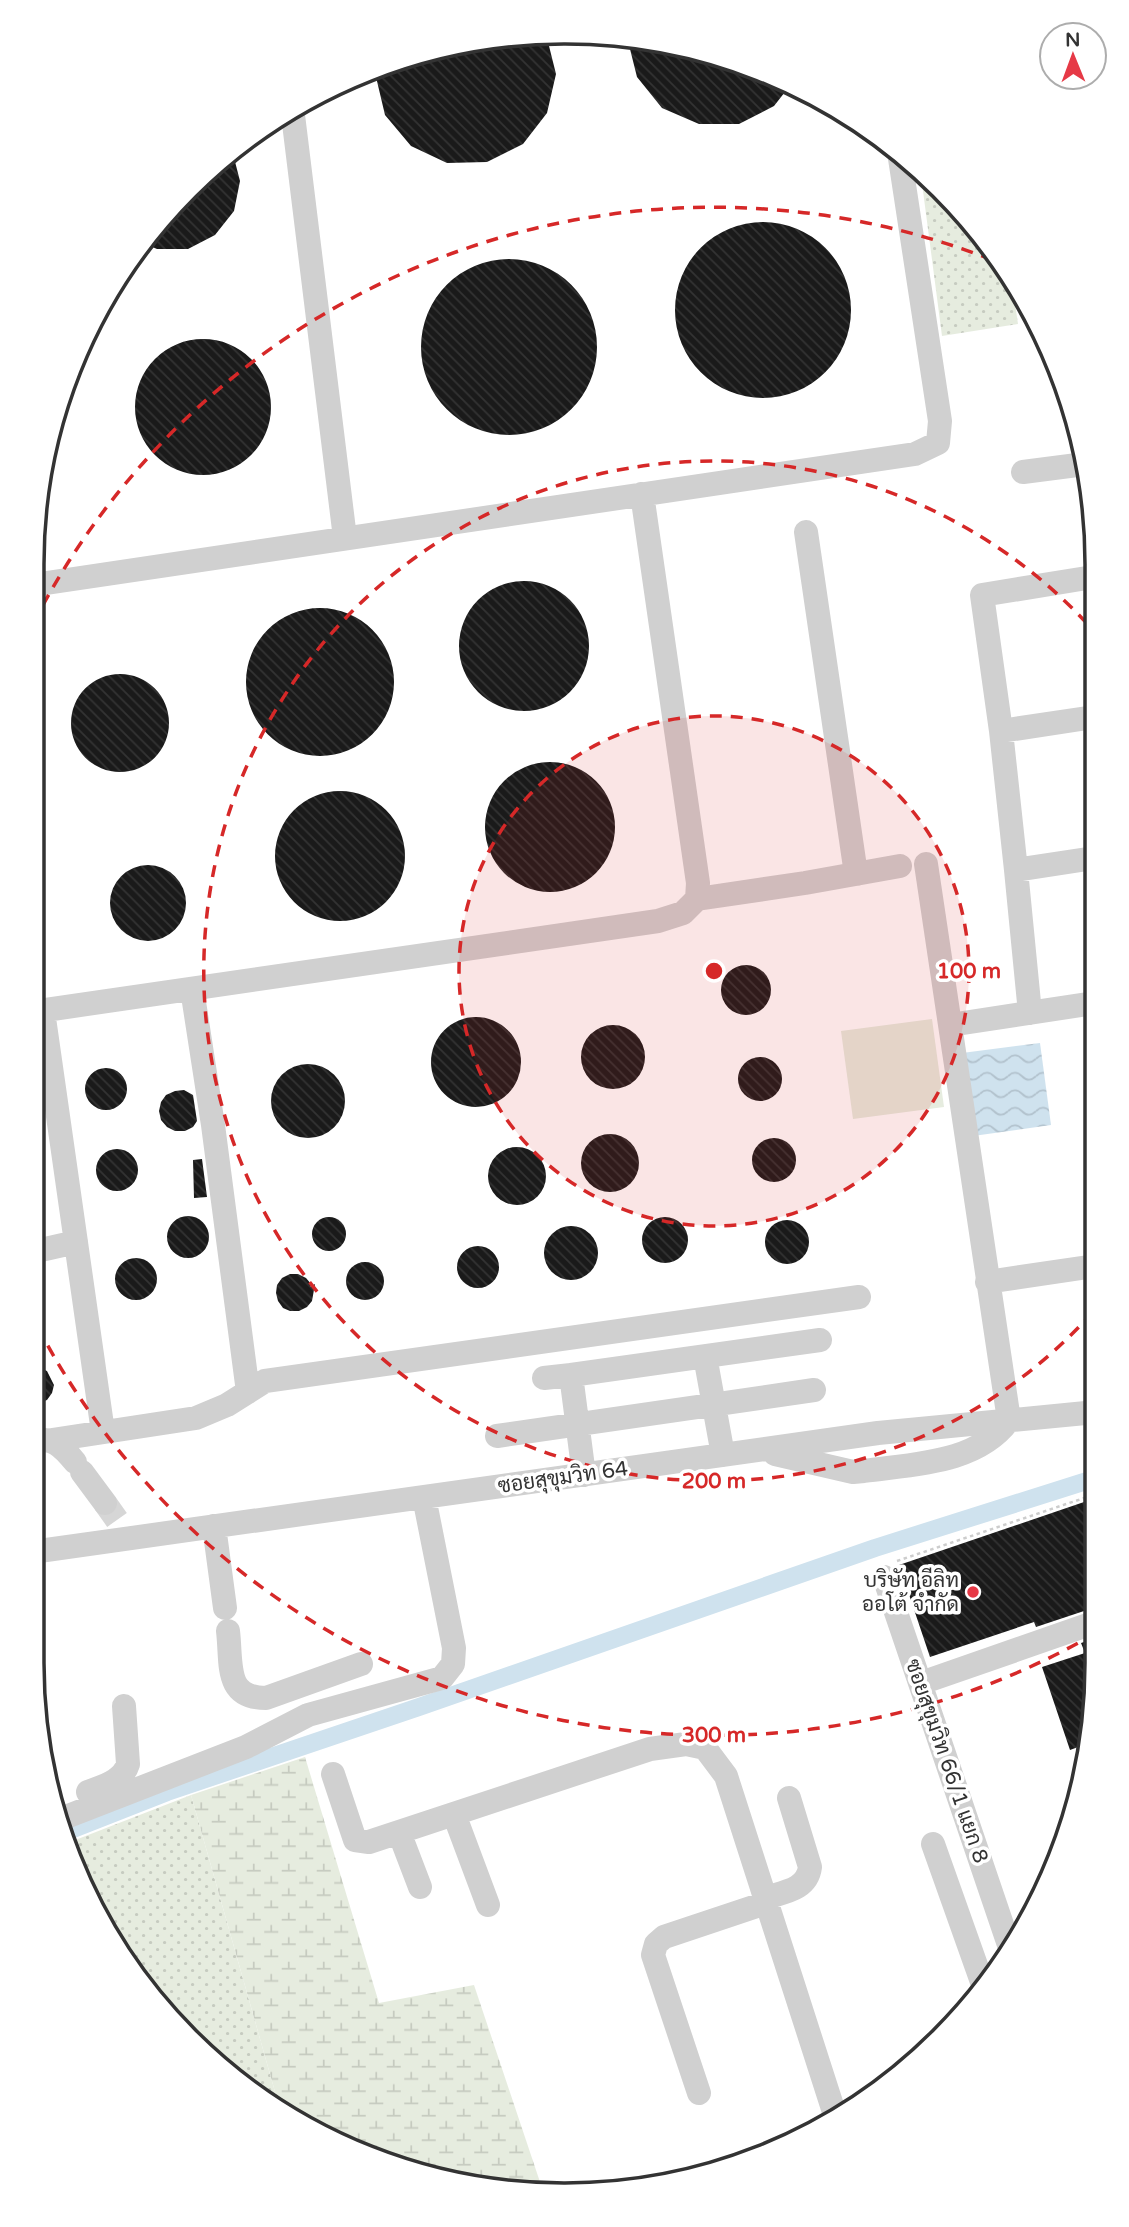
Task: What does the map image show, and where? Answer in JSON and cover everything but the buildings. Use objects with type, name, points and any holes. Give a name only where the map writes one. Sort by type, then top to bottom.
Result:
[{"type":"street","points":[[294,120],[345,538]]},
{"type":"street","points":[[44,583],[915,454],[938,443],[940,421],[901,167]]},
{"type":"street","points":[[1023,472],[1075,465]]},
{"type":"street","points":[[642,494],[698,883],[697,899]]},
{"type":"street","points":[[806,531],[856,874]]},
{"type":"street","points":[[1030,1013],[1001,731],[982,595],[1085,578]]},
{"type":"street","points":[[1001,731],[1085,718]]},
{"type":"street","points":[[1016,870],[1085,859]]},
{"type":"street","points":[[754,1450],[853,1472],[864,1471],[949,1458],[969,1452],[1000,1431],[1009,1420],[926,863]]},
{"type":"street","points":[[44,1010],[658,921],[683,913],[697,899],[900,866]]},
{"type":"street","points":[[192,989],[248,1392]]},
{"type":"street","points":[[950,1025],[1085,1004]]},
{"type":"street","points":[[44,1052],[76,1242],[103,1432]]},
{"type":"street","points":[[44,1249],[76,1242]]},
{"type":"street","points":[[987,1282],[1085,1267]]},
{"type":"street","points":[[44,1440],[196,1418],[227,1405],[265,1381],[859,1297]]},
{"type":"street","points":[[544,1378],[820,1340]]},
{"type":"street","points":[[705,1356],[723,1455]]},
{"type":"street","points":[[571,1375],[584,1475]]},
{"type":"street","points":[[498,1436],[814,1390]]},
{"type":"street","name":"ซอยสุขุมวิท 64","points":[[44,1547],[117,1520],[214,1526],[878,1433],[1085,1413]]},
{"type":"street","points":[[44,1441],[62,1446],[117,1520]]},
{"type":"street","points":[[67,1816],[246,1746],[308,1715],[442,1678],[453,1664],[454,1648],[424,1497]]},
{"type":"street","points":[[214,1526],[235,1686],[241,1693],[252,1698],[266,1698],[360,1664]]},
{"type":"street","name":"ซอยสุขุมวิท 66/1 แยก 8","points":[[884,1577],[1006,1937]]},
{"type":"street","points":[[920,1684],[1085,1626]]},
{"type":"street","points":[[63,1802],[108,1784],[126,1771],[128,1764],[124,1706]]},
{"type":"street","points":[[333,1774],[355,1840],[369,1842],[650,1749],[686,1744],[705,1748],[726,1776],[833,2108]]},
{"type":"street","points":[[699,2093],[653,1955],[656,1944],[664,1937],[797,1888],[809,1875],[810,1867],[789,1798]]},
{"type":"street","points":[[454,1814],[488,1905]]},
{"type":"street","points":[[398,1832],[420,1887]]},
{"type":"street","points":[[933,1844],[980,1977]]},
{"type":"path","points":[[884,1577],[881,1567],[1085,1498]]},
{"type":"green space","points":[[922,186],[978,247],[1015,304],[1018,324],[942,336]]},
{"type":"green space","points":[[932,1019],[944,1107],[853,1119],[841,1031]]},
{"type":"green space","points":[[305,1757],[379,2003],[474,1985],[540,2182],[463,2173],[397,2156],[334,2130],[276,2096],[191,1795]]},
{"type":"green space","points":[[191,1795],[276,2096],[247,2076],[196,2031],[151,1980],[97,1893],[75,1840]]},
{"type":"water","points":[[1040,1043],[1051,1125],[973,1136],[962,1053]]},
{"type":"waterway","points":[[71,1830],[167,1792],[875,1548],[1085,1481]]},
{"type":"tunnel","points":[[105,1503],[117,1520]]},
{"type":"place","name":"บริษัท อีลิท ออโต้ จำกัด","points":[[973,1592]]}]
